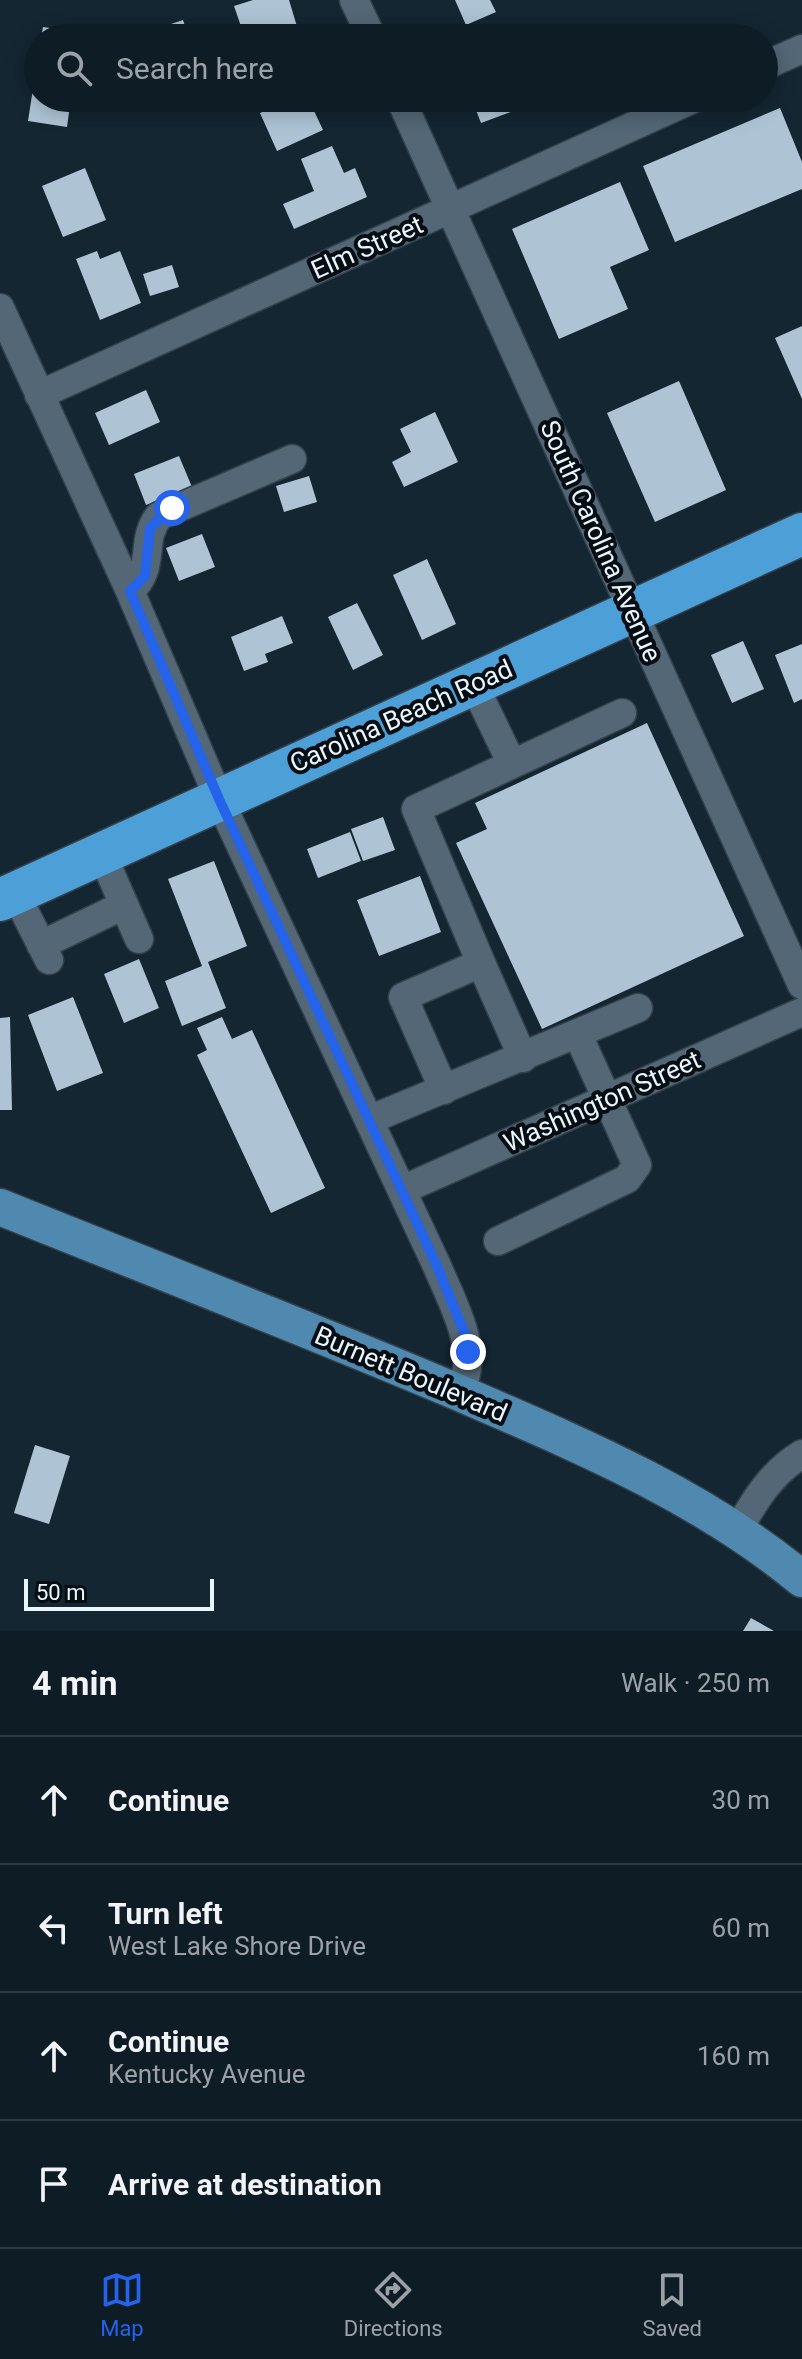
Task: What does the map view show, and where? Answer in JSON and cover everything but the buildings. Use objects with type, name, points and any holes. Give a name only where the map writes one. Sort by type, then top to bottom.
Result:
[{"type":"highway","name":"Carolina Beach Road","points":[[8,896],[802,534]]},
{"type":"main road","name":"Burnett Boulevard","points":[[0,1207],[459,1393],[621,1465],[737,1531],[802,1579]]},
{"type":"street","points":[[354,0],[365,24]]},
{"type":"street","points":[[778,60],[802,49]]},
{"type":"street","name":"South Carolina Avenue","points":[[407,112],[802,985]]},
{"type":"street","name":"Elm Street","points":[[39,395],[664,112]]},
{"type":"street","points":[[0,308],[130,591],[219,799],[402,1190],[465,1334],[467,1370],[459,1393]]},
{"type":"street","points":[[130,591],[145,576],[150,528],[159,516],[292,459]]},
{"type":"street","points":[[473,683],[512,764]]},
{"type":"street","points":[[523,1058],[416,809],[622,713]]},
{"type":"street","points":[[101,852],[139,939]]},
{"type":"street","points":[[8,896],[46,954],[124,905]]},
{"type":"street","points":[[444,1090],[403,997],[481,963]]},
{"type":"street","points":[[369,1120],[638,1008]]},
{"type":"street","name":"Washington Street","points":[[402,1190],[802,1012]]},
{"type":"street","points":[[498,1241],[627,1179],[637,1165],[578,1035]]},
{"type":"street","points":[[737,1531],[761,1489],[786,1464],[802,1454]]},
{"type":"route","points":[[172,508],[159,516],[150,528],[145,576],[130,591],[219,799],[437,1266],[465,1334],[468,1352]]}]
